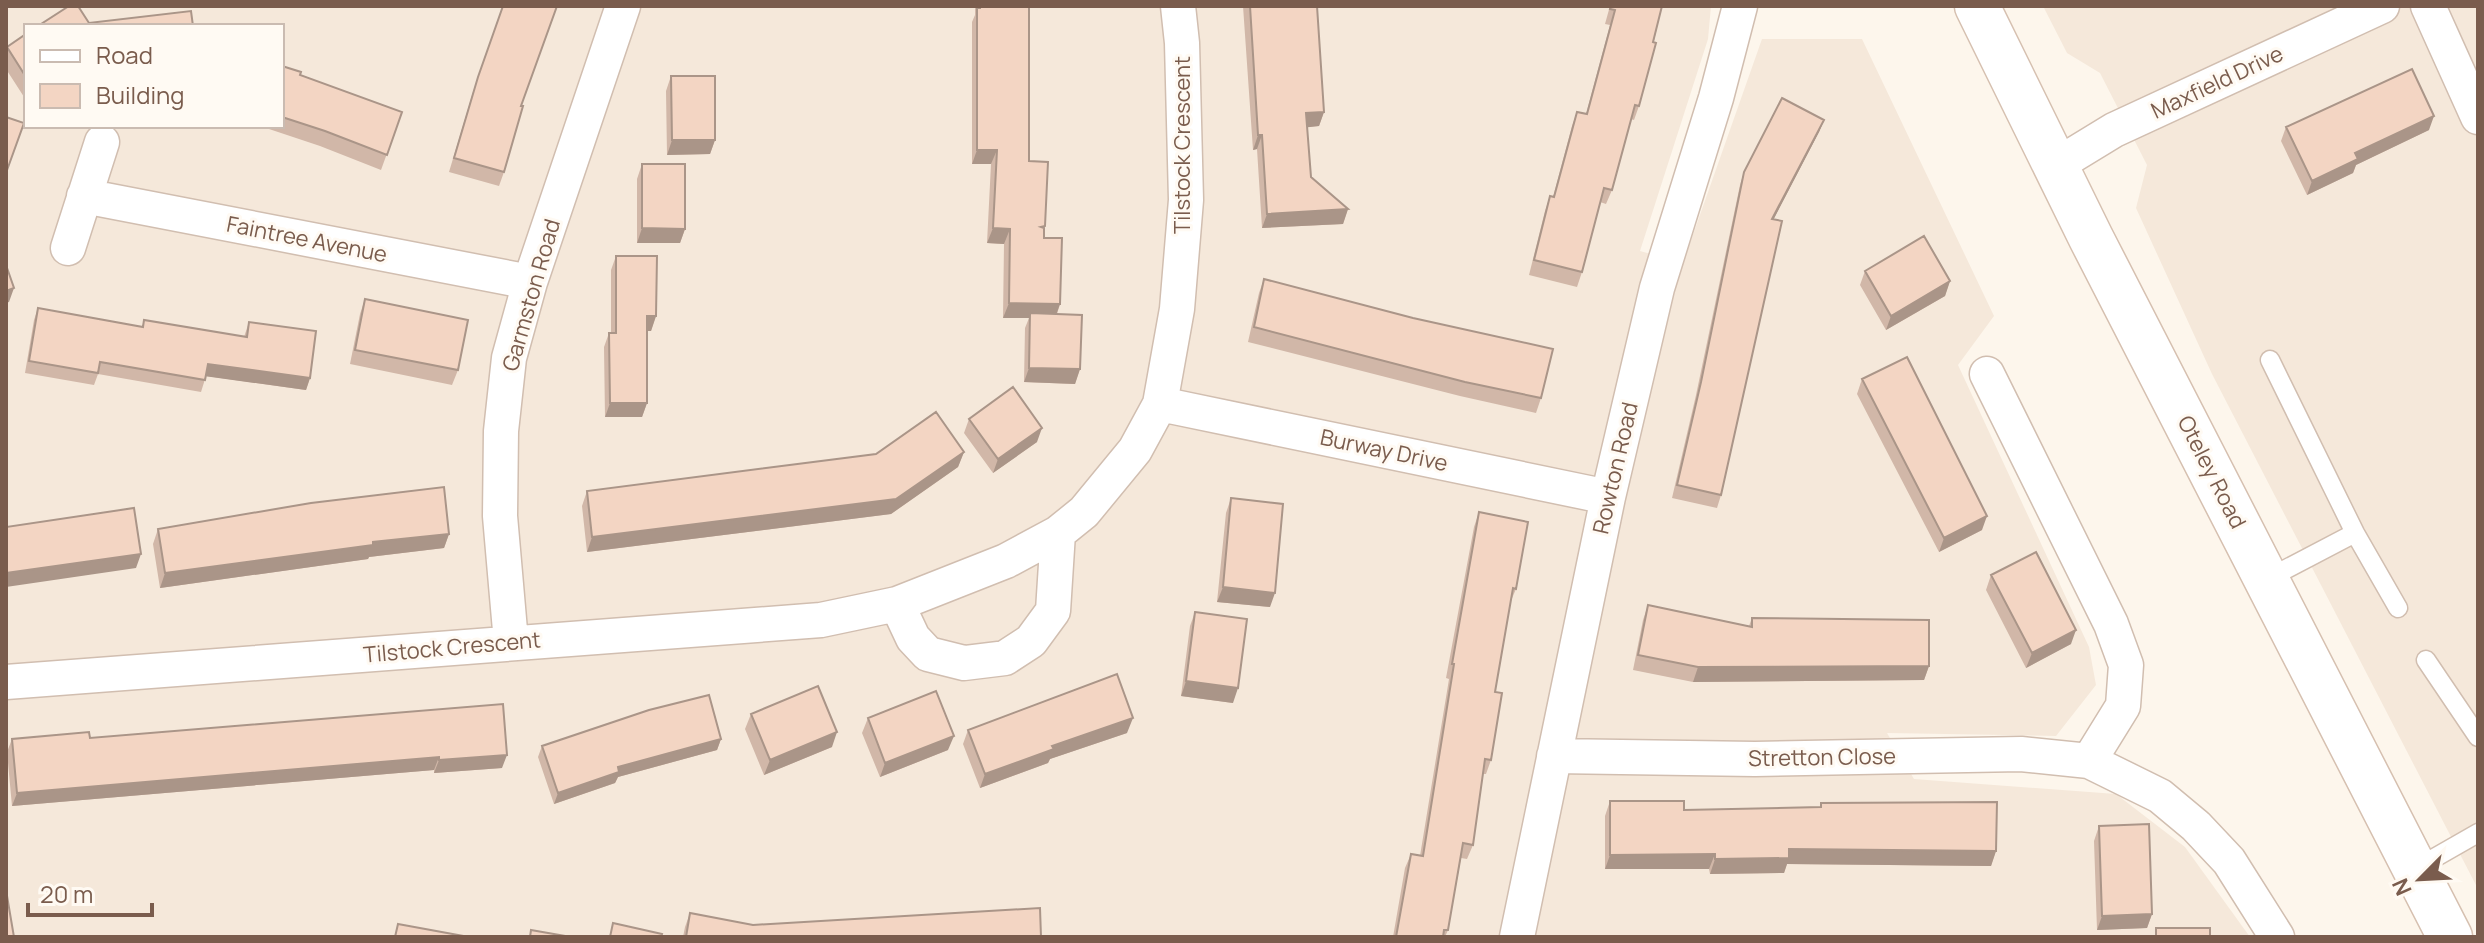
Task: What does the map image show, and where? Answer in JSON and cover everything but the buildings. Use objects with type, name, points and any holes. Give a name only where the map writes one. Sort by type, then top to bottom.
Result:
[{"type":"main road","name":"Oteley Road","points":[[1977,6],[2055,166],[2450,937]]},
{"type":"street","name":"Garmston Road","points":[[511,642],[500,516],[501,431],[509,358],[530,282],[623,6]]},
{"type":"street","name":"Tilstock Crescent","points":[[6,682],[821,620],[897,604],[1006,561],[1058,533],[1084,512],[1111,481],[1135,450],[1160,404],[1177,309],[1186,200],[1182,43],[1178,6]]},
{"type":"street","name":"Rowton Road","points":[[1517,937],[1608,497],[1657,288],[1716,98],[1740,6]]},
{"type":"street","name":"Maxfield Drive","points":[[2055,166],[2114,130],[2382,6]]},
{"type":"street","points":[[2428,6],[2478,117]]},
{"type":"street","points":[[68,248],[102,142]]},
{"type":"street","name":"Faintree Avenue","points":[[84,196],[530,282]]},
{"type":"street","points":[[1987,374],[2111,624],[2126,665],[2123,706],[2089,761]]},
{"type":"street","name":"Burway Drive","points":[[1160,404],[1608,497]]},
{"type":"street","points":[[897,604],[913,638],[928,654],[964,663],[1005,658],[1031,641],[1053,611],[1058,533]]},
{"type":"street","name":"Stretton Close","points":[[1554,756],[1755,759],[2021,754],[2089,761],[2160,796],[2196,826],[2229,861],[2277,937]]},
{"type":"lane","points":[[2270,360],[2355,533],[2398,608]]},
{"type":"lane","points":[[2267,579],[2355,533]]},
{"type":"lane","points":[[2426,660],[2478,737]]},
{"type":"lane","points":[[2415,869],[2478,833]]},
{"type":"shaded area","points":[[6,6],[1711,6],[1708,39],[1640,251],[1683,263],[1762,39],[1862,39],[1994,316],[1958,365],[2089,647],[2096,685],[2056,736],[1887,733],[1914,779],[2116,794],[2185,847],[2250,937],[6,937]]},
{"type":"shaded area","points":[[2043,6],[2478,6],[2478,889],[2212,374],[2136,208],[2147,165],[2100,73],[2067,53]]}]
